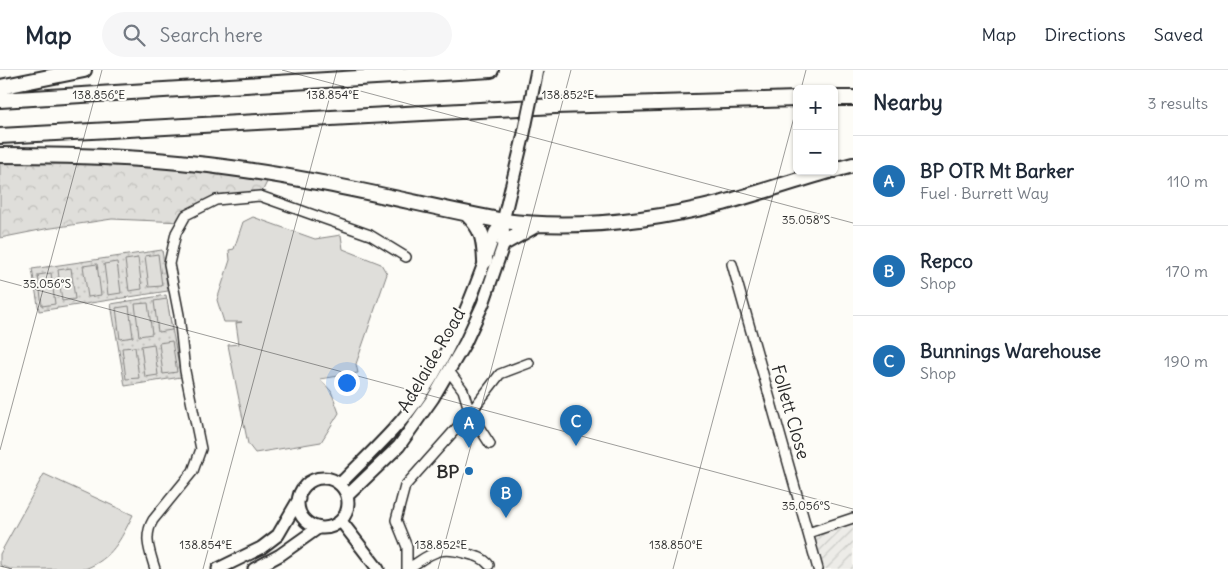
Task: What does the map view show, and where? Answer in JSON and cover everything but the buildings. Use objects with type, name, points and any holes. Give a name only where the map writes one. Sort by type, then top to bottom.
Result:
[{"type":"highway","points":[[0,86],[41,80],[84,70]]},
{"type":"highway","points":[[0,100],[491,70]]},
{"type":"highway","points":[[838,98],[853,98]]},
{"type":"highway","points":[[0,136],[555,106],[793,99]]},
{"type":"highway","points":[[0,155],[129,158],[230,168],[313,182],[503,221],[536,225],[607,224],[664,216],[724,202],[815,175]]},
{"type":"highway","points":[[838,169],[853,164]]},
{"type":"highway","points":[[467,214],[482,232],[486,261]]},
{"type":"highway","points":[[504,243],[536,225]]},
{"type":"main road","name":"Adelaide Road","points":[[348,495],[399,446],[433,398],[465,343],[483,304],[504,243],[503,221],[537,70]]},
{"type":"main road","name":"Adelaide Road","points":[[340,484],[396,427],[422,394],[453,339],[486,261],[495,232],[503,221]]},
{"type":"main road","points":[[218,569],[261,548],[278,535],[305,485],[311,481],[326,478],[340,484],[348,495],[348,509],[341,521],[334,526],[318,528],[305,520],[298,506],[298,499]]},
{"type":"main road","points":[[341,521],[378,569]]},
{"type":"main road","points":[[254,569],[280,555],[318,528]]},
{"type":"street","points":[[155,569],[147,539],[148,528],[193,471],[202,450],[185,371],[179,315],[169,264],[176,233],[186,215],[216,200],[260,196],[370,235],[406,257]]},
{"type":"street","name":"Follett Close","points":[[732,264],[818,569]]},
{"type":"street","points":[[407,569],[407,547],[396,520],[405,486],[470,413],[500,374],[529,363]]},
{"type":"street","points":[[449,371],[463,390],[470,413],[490,444]]},
{"type":"street","points":[[808,533],[853,518]]},
{"type":"street","points":[[407,569],[432,554],[447,549],[478,557],[489,565]]},
{"type":"shaded area","points":[[853,522],[853,569],[818,569],[808,533]]},
{"type":"green space","points":[[0,155],[271,174],[260,196],[216,200],[182,222],[112,219],[0,238]]},
{"type":"green space","points":[[253,217],[315,239],[341,235],[343,249],[381,264],[387,274],[356,364],[358,373],[320,379],[331,391],[339,413],[321,442],[255,453],[248,444],[228,345],[239,344],[236,323],[242,322],[224,322],[217,300],[230,260],[229,250],[234,249],[243,222]]},
{"type":"green space","points":[[162,250],[168,291],[39,311],[32,269]]},
{"type":"green space","points":[[158,254],[162,286],[149,287],[145,256]]},
{"type":"green space","points":[[138,258],[142,289],[129,291],[125,260]]},
{"type":"green space","points":[[117,262],[121,293],[108,295],[104,264]]},
{"type":"green space","points":[[97,264],[101,295],[88,297],[83,266]]},
{"type":"green space","points":[[71,268],[75,299],[62,301],[58,270]]},
{"type":"green space","points":[[51,273],[55,304],[42,306],[38,275]]},
{"type":"green space","points":[[166,295],[181,377],[125,386],[111,304]]},
{"type":"green space","points":[[167,299],[172,330],[158,332],[154,301]]},
{"type":"green space","points":[[148,303],[152,334],[139,336],[135,304]]},
{"type":"green space","points":[[129,306],[133,337],[120,339],[116,308]]},
{"type":"green space","points":[[172,341],[177,372],[163,374],[159,343]]},
{"type":"green space","points":[[154,344],[158,375],[145,377],[141,346]]},
{"type":"green space","points":[[135,347],[139,378],[126,379],[122,348]]},
{"type":"green space","points":[[44,474],[133,515],[115,547],[95,565],[85,569],[10,569],[0,565],[0,554]]},
{"type":"place","name":"Bunnings Warehouse","points":[[576,446]]},
{"type":"place","name":"BP OTR Mt Barker","points":[[469,448]]},
{"type":"place","name":"BP","points":[[469,471]]},
{"type":"place","name":"Repco","points":[[506,518]]}]
